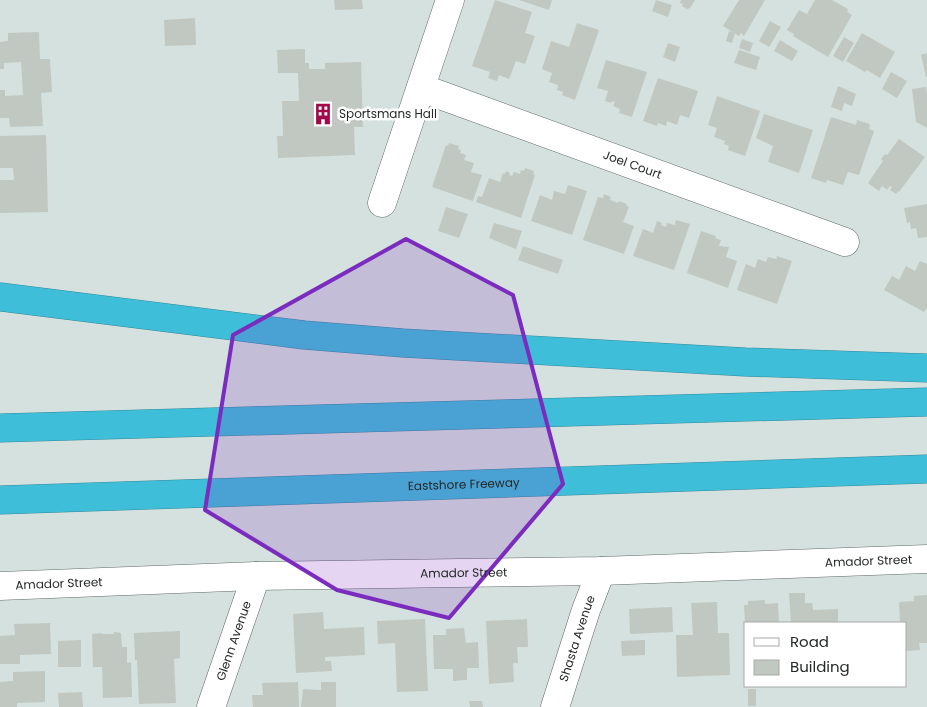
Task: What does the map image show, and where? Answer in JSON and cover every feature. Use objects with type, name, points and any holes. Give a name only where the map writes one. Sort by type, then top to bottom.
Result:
[{"type":"highway","points":[[0,297],[304,336],[745,362],[927,368]]},
{"type":"highway","points":[[0,428],[927,402]]},
{"type":"highway","name":"Eastshore Freeway","points":[[0,500],[927,469]]},
{"type":"street","points":[[382,203],[450,0]]},
{"type":"street","name":"Joel Court","points":[[421,88],[845,242]]},
{"type":"street","name":"Amador Street","points":[[0,586],[256,576],[601,571],[927,559]]},
{"type":"street","name":"Shasta Avenue","points":[[555,707],[586,610],[601,571]]},
{"type":"street","name":"Glenn Avenue","points":[[211,707],[256,576]]},
{"type":"highlighted area","points":[[406,239],[513,295],[563,484],[449,618],[337,590],[205,510],[233,335]]},
{"type":"building","points":[[334,0],[362,0],[363,9],[335,10]]},
{"type":"building","points":[[495,0],[532,12],[525,33],[535,36],[525,64],[516,61],[509,79],[499,75],[497,81],[488,78],[490,72],[472,66]]},
{"type":"building","points":[[519,0],[552,0],[549,10]]},
{"type":"building","points":[[656,0],[672,5],[668,17],[652,11]]},
{"type":"building","points":[[681,0],[695,0],[690,8],[687,9],[680,3]]},
{"type":"building","points":[[739,0],[765,0],[744,36],[741,33],[739,36],[723,26]]},
{"type":"building","points":[[815,0],[832,0],[848,9],[847,12],[852,15],[828,57],[793,36],[794,34],[787,30],[799,10],[807,14]]},
{"type":"building","points":[[195,18],[196,45],[165,46],[164,20]]},
{"type":"building","points":[[770,21],[781,27],[769,47],[759,41]]},
{"type":"building","points":[[577,23],[599,30],[575,100],[562,95],[563,92],[557,90],[558,85],[549,82],[552,73],[542,69],[551,41],[569,47]]},
{"type":"building","points":[[729,31],[735,33],[732,43],[726,41]]},
{"type":"building","points":[[39,32],[40,59],[50,59],[52,92],[41,93],[43,126],[10,127],[9,118],[0,118],[0,90],[5,90],[5,96],[23,95],[21,62],[4,63],[4,69],[0,69],[0,42],[8,41],[8,33]]},
{"type":"building","points":[[862,33],[895,52],[880,78],[846,61]]},
{"type":"building","points":[[844,37],[854,43],[843,62],[833,56]]},
{"type":"building","points":[[742,39],[753,43],[750,52],[739,48]]},
{"type":"building","points":[[780,40],[798,51],[792,61],[774,51]]},
{"type":"building","points":[[668,43],[680,47],[675,62],[663,57]]},
{"type":"building","name":"Sportsmans Hall","points":[[305,49],[305,63],[309,63],[309,69],[325,69],[325,63],[361,62],[363,127],[354,127],[355,155],[278,158],[277,136],[283,136],[282,101],[299,101],[298,73],[278,73],[277,50]]},
{"type":"building","points":[[739,50],[760,57],[756,70],[734,63]]},
{"type":"building","points":[[927,53],[927,77],[926,77],[921,55]]},
{"type":"building","points":[[606,60],[647,72],[632,117],[619,113],[620,109],[613,106],[615,102],[605,101],[608,91],[597,88]]},
{"type":"building","points":[[891,72],[907,81],[897,98],[882,89]]},
{"type":"building","points":[[658,78],[698,91],[689,118],[680,115],[677,125],[667,121],[666,126],[658,123],[657,126],[643,121]]},
{"type":"building","points":[[838,86],[856,94],[852,106],[844,103],[842,111],[831,107]]},
{"type":"building","points":[[926,87],[927,128],[916,122],[912,89]]},
{"type":"building","points":[[717,96],[760,111],[745,156],[728,150],[729,146],[724,144],[725,141],[714,137],[717,128],[708,125]]},
{"type":"building","points":[[764,114],[813,130],[799,173],[768,162],[773,146],[756,138]]},
{"type":"building","points":[[831,117],[856,125],[857,120],[870,124],[869,129],[874,131],[859,175],[848,172],[843,185],[827,180],[826,183],[811,178]]},
{"type":"building","points":[[46,135],[48,212],[0,213],[0,180],[14,180],[13,168],[0,168],[0,136]]},
{"type":"building","points":[[899,139],[925,157],[899,192],[896,194],[890,190],[892,187],[890,186],[887,190],[882,186],[879,191],[868,183],[883,161],[881,159],[885,154],[887,155]]},
{"type":"building","points":[[449,143],[459,146],[460,153],[466,155],[464,160],[474,163],[471,172],[482,175],[473,201],[432,187],[446,145],[448,146]]},
{"type":"building","points":[[525,168],[534,171],[533,174],[535,175],[521,218],[476,202],[478,196],[482,197],[489,178],[500,182],[503,173],[505,174],[506,171],[512,176],[514,172],[520,174],[521,170],[524,171]]},
{"type":"building","points":[[568,185],[587,191],[572,235],[531,221],[540,195],[552,200],[554,191],[565,194]]},
{"type":"building","points":[[604,194],[611,197],[610,200],[618,203],[619,201],[627,204],[626,206],[629,207],[623,222],[634,226],[624,254],[583,240],[598,197],[603,198]]},
{"type":"building","points":[[927,204],[927,237],[918,238],[916,228],[911,229],[910,222],[907,223],[904,208]]},
{"type":"building","points":[[446,207],[468,214],[459,238],[438,231]]},
{"type":"building","points":[[676,220],[690,224],[674,270],[633,256],[643,229],[653,233],[657,221],[666,227],[667,223],[675,225]]},
{"type":"building","points":[[494,223],[522,231],[516,249],[489,238]]},
{"type":"building","points":[[701,231],[716,236],[715,238],[721,240],[719,246],[729,247],[726,257],[737,261],[728,288],[687,273]]},
{"type":"building","points":[[523,246],[563,260],[558,274],[518,260]]},
{"type":"building","points":[[777,256],[792,261],[777,304],[737,290],[746,264],[755,268],[758,259],[766,262],[768,257],[776,259]]},
{"type":"building","points":[[920,261],[927,264],[927,308],[924,312],[884,290],[892,276],[899,280],[906,266],[915,271]]},
{"type":"building","points":[[789,593],[805,593],[805,603],[812,603],[813,610],[838,609],[838,622],[791,622]]},
{"type":"building","points":[[927,595],[927,643],[919,643],[920,650],[907,651],[907,622],[900,622],[899,602],[914,601],[914,596]]},
{"type":"building","points":[[765,600],[765,604],[778,603],[779,622],[745,622],[744,605],[748,605],[748,601]]},
{"type":"building","points":[[717,602],[718,633],[729,633],[730,675],[677,677],[676,635],[693,635],[691,603]]},
{"type":"building","points":[[672,607],[673,632],[630,634],[629,609]]},
{"type":"building","points":[[323,612],[324,629],[364,627],[365,655],[325,657],[325,661],[331,661],[332,671],[296,673],[293,614]]},
{"type":"building","points":[[425,619],[428,691],[397,692],[395,643],[378,644],[377,621]]},
{"type":"building","points":[[527,619],[528,647],[517,647],[518,663],[513,663],[514,682],[489,684],[486,621]]},
{"type":"building","points":[[50,623],[51,654],[20,655],[20,664],[0,664],[0,636],[15,635],[14,624]]},
{"type":"building","points":[[464,628],[466,643],[478,642],[479,668],[467,668],[467,680],[453,681],[453,669],[434,669],[433,635],[446,635],[446,629]]},
{"type":"building","points":[[180,631],[180,658],[174,659],[176,703],[139,704],[134,633]]},
{"type":"building","points":[[114,632],[121,633],[122,647],[127,647],[127,663],[131,662],[132,697],[103,698],[102,667],[93,667],[92,634],[114,634]]},
{"type":"building","points":[[81,640],[81,667],[58,667],[58,641]]},
{"type":"building","points":[[645,640],[645,655],[622,656],[621,641]]},
{"type":"building","points":[[45,671],[45,702],[17,703],[17,707],[0,707],[0,682],[13,681],[13,672]]},
{"type":"building","points":[[298,682],[299,707],[253,707],[252,695],[263,695],[262,683]]},
{"type":"building","points":[[321,682],[336,682],[336,707],[301,707],[303,689],[321,690]]},
{"type":"building","points":[[748,689],[756,689],[756,706],[748,706]]},
{"type":"building","points":[[82,692],[83,707],[59,707],[58,693]]},
{"type":"building","points":[[469,701],[482,701],[483,707],[470,707]]},
{"type":"place","name":"Sportsmans Hall","points":[[323,114]]}]
